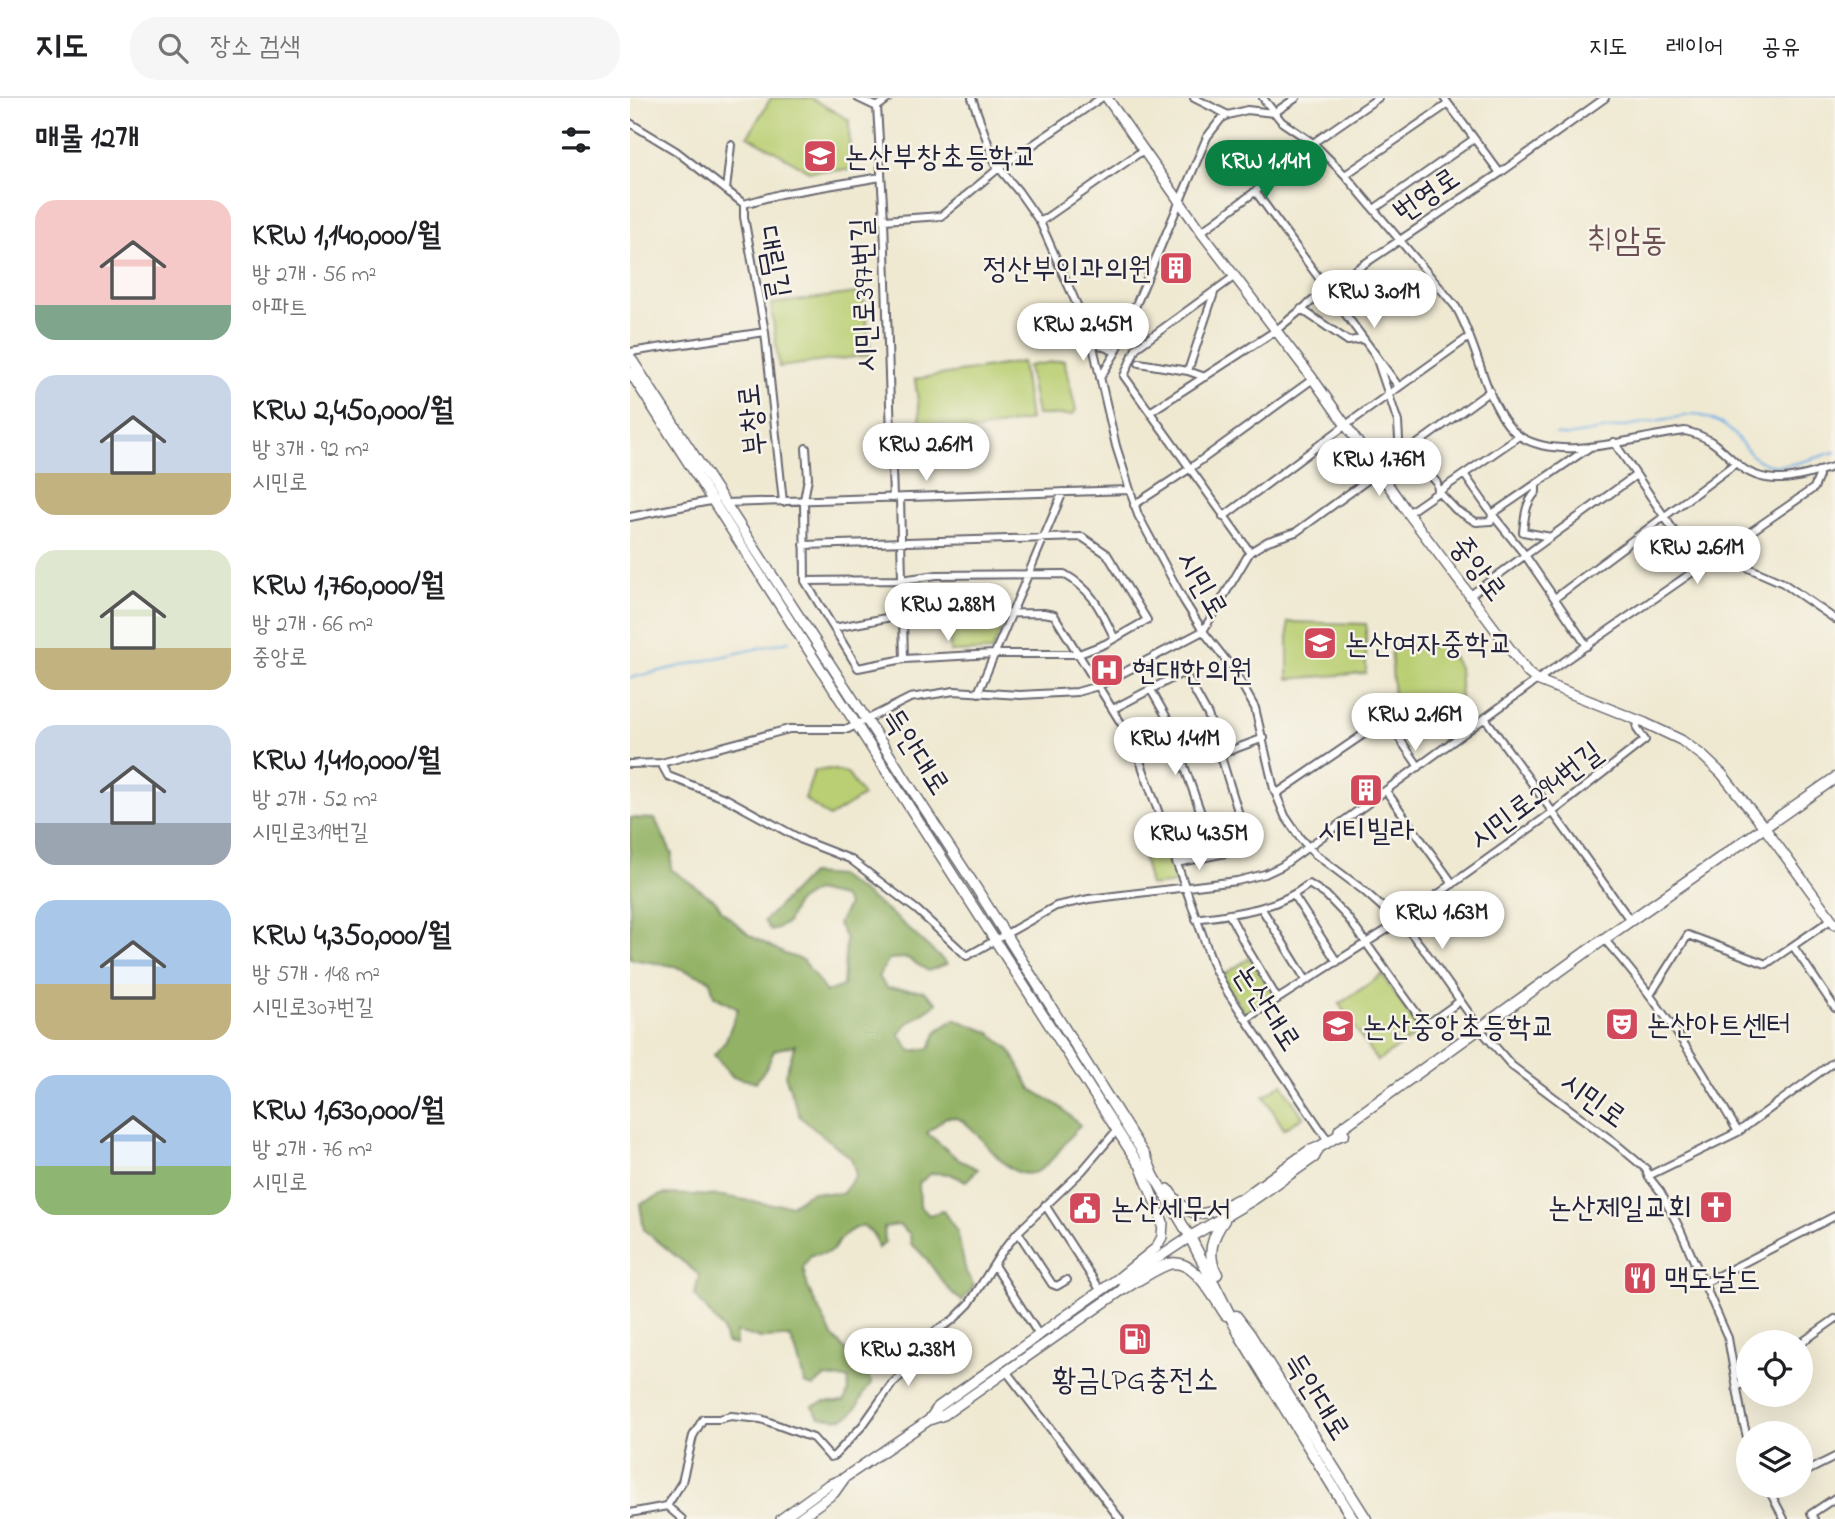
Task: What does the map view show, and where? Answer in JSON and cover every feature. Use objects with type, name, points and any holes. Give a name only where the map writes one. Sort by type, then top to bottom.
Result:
[{"type":"main road","points":[[1208,1225],[1309,1150],[1318,1149],[1333,1139],[1340,1129],[1630,920],[1835,778]]},
{"type":"main road","points":[[1190,1237],[1228,1215],[1314,1157],[1318,1149]]},
{"type":"main road","points":[[1228,1215],[1213,1240],[1210,1256],[1213,1268],[1245,1335]]},
{"type":"main road","name":"득안대로","points":[[1190,1237],[1353,1519]]},
{"type":"main road","points":[[1122,1290],[1168,1263],[1182,1264],[1199,1277],[1245,1335]]},
{"type":"main road","name":"득안대로","points":[[1245,1335],[1366,1519]]},
{"type":"street","points":[[858,98],[877,107],[889,98]]},
{"type":"street","name":"시민로","points":[[972,98],[990,151],[999,168],[1040,222],[1092,342],[1102,396],[1134,505],[1203,631],[1233,668],[1255,708],[1276,794],[1291,825],[1309,848],[1399,922],[1428,955],[1479,1030],[1511,1066],[1646,1169],[1648,1177],[1660,1191],[1679,1227],[1728,1338],[1736,1388]]},
{"type":"street","points":[[884,220],[941,216],[999,168],[1104,98]]},
{"type":"street","name":"중앙로","points":[[1104,98],[1528,673],[1537,680],[1681,740],[1703,756],[1722,774],[1764,827],[1833,921],[1766,964],[1688,935],[1650,995]]},
{"type":"street","points":[[1194,98],[1228,114]]},
{"type":"street","points":[[1263,98],[1282,122],[1314,145],[1345,175],[1456,307],[1465,323],[1490,391],[1506,422],[1519,436],[1560,450],[1685,431],[1713,441],[1736,463],[1761,478],[1778,480],[1835,466]]},
{"type":"street","points":[[1100,378],[1116,352],[1207,137],[1228,114],[1247,110],[1274,113],[1296,98]]},
{"type":"street","points":[[1201,232],[1378,98]]},
{"type":"street","name":"번영로","points":[[1150,412],[1275,331],[1327,289],[1500,173],[1605,98]]},
{"type":"street","points":[[1345,175],[1446,101],[1500,173]]},
{"type":"street","name":"시민로397번길","points":[[877,107],[901,542],[904,659]]},
{"type":"street","points":[[630,123],[676,150],[744,204]]},
{"type":"street","points":[[1374,209],[1474,139]]},
{"type":"street","points":[[726,190],[731,145]]},
{"type":"street","points":[[1040,222],[1142,151]]},
{"type":"street","name":"대림길","points":[[630,352],[765,332],[744,217],[744,204],[780,194],[881,177]]},
{"type":"street","points":[[1255,191],[1399,387]]},
{"type":"street","points":[[1235,276],[1136,348],[1124,376],[1250,552]]},
{"type":"street","points":[[1188,371],[1215,290]]},
{"type":"street","points":[[1301,309],[1348,341],[1363,339]]},
{"type":"street","name":"부창로","points":[[765,332],[783,502]]},
{"type":"street","points":[[1223,517],[1469,337]]},
{"type":"street","points":[[1092,342],[1116,352]]},
{"type":"street","points":[[1375,354],[1398,422],[1400,456]]},
{"type":"street","name":"득안대로","points":[[630,357],[1006,935],[1142,1161]]},
{"type":"street","points":[[1139,363],[1188,371],[1205,377]]},
{"type":"street","name":"득안대로","points":[[630,372],[1117,1130],[1154,1176],[1190,1237]]},
{"type":"street","points":[[1134,505],[1189,469],[1313,379]]},
{"type":"street","points":[[630,764],[661,762],[789,729],[848,729],[910,698],[954,691],[1020,695],[1065,692],[1098,686],[1203,631],[1250,552],[1268,541],[1296,532],[1490,391]]},
{"type":"street","points":[[1408,513],[1519,436]]},
{"type":"street","points":[[1614,442],[1699,568]]},
{"type":"street","points":[[1400,456],[1432,477],[1437,483],[1438,491],[1456,510],[1476,522],[1491,521],[1492,514],[1591,446]]},
{"type":"street","points":[[804,545],[1082,537],[1107,554],[1147,620],[1105,644],[1079,654],[994,654],[904,659],[858,668],[805,581],[804,545],[804,500],[808,478],[806,448]]},
{"type":"street","points":[[1555,598],[1736,463]]},
{"type":"street","points":[[661,762],[668,776],[727,799],[804,841],[850,859],[917,910],[967,956],[1056,906],[1089,899],[1237,881],[1265,874],[1309,848],[1537,680],[1814,488],[1819,476],[1818,471]]},
{"type":"street","points":[[1464,474],[1525,555],[1587,646]]},
{"type":"street","points":[[1469,596],[1636,475]]},
{"type":"street","points":[[1536,485],[1536,492],[1529,500],[1525,512],[1523,532],[1551,537]]},
{"type":"street","points":[[630,517],[712,499],[724,503],[783,502],[1129,490]]},
{"type":"street","points":[[978,693],[1063,492]]},
{"type":"street","points":[[1715,557],[1783,583],[1835,619]]},
{"type":"street","points":[[805,581],[901,580],[937,575],[1064,574],[1082,584],[1094,598],[1114,637]]},
{"type":"street","points":[[834,628],[902,615],[1012,613]]},
{"type":"street","name":"논산대로","points":[[1012,613],[1054,615],[1113,709],[1134,744],[1215,970],[1246,1019],[1333,1139]]},
{"type":"street","points":[[1113,709],[1184,672],[1208,715],[1246,837],[1241,850],[1176,863]]},
{"type":"street","points":[[1151,690],[1167,718],[1216,855]]},
{"type":"street","points":[[1485,718],[1630,920]]},
{"type":"street","points":[[1276,794],[1385,719],[1419,767]]},
{"type":"street","name":"시민로294번길","points":[[1246,1019],[1399,922],[1553,812],[1645,740],[1637,729],[1638,721]]},
{"type":"street","points":[[1221,754],[1264,738]]},
{"type":"street","points":[[1386,791],[1453,884]]},
{"type":"street","points":[[1196,919],[1262,909],[1294,896],[1309,884],[1326,895],[1348,918],[1423,1022],[1432,1021],[1460,1001]]},
{"type":"street","points":[[1294,896],[1337,962]]},
{"type":"street","points":[[1262,909],[1306,980]]},
{"type":"street","points":[[1229,915],[1278,998]]},
{"type":"street","points":[[1604,939],[1650,995],[1699,1064],[1738,1132]]},
{"type":"street","points":[[1793,946],[1835,1008]]},
{"type":"street","points":[[1648,1177],[1738,1132],[1835,1061]]},
{"type":"street","points":[[630,1513],[667,1506],[682,1482],[693,1436],[703,1419],[731,1416],[761,1419],[813,1438],[830,1457],[834,1456],[863,1425],[892,1384],[913,1364],[928,1339],[969,1304],[1018,1232],[1082,1171],[1117,1130]]},
{"type":"street","points":[[1142,1161],[1183,1209],[1190,1212],[1208,1212],[1250,1193]]},
{"type":"street","points":[[929,1420],[938,1407],[1101,1291],[1156,1248],[1162,1237],[1163,1222],[1142,1161]]},
{"type":"street","points":[[1045,1205],[1101,1291]]},
{"type":"street","points":[[1704,1283],[1835,1216]]},
{"type":"street","points":[[1018,1232],[1052,1284],[1056,1286],[1067,1280]]},
{"type":"street","points":[[1116,1280],[1129,1278],[1190,1237]]},
{"type":"street","points":[[994,1265],[1039,1335]]},
{"type":"street","points":[[781,1519],[828,1485],[844,1478],[929,1420],[944,1415],[1122,1290],[1129,1278]]},
{"type":"street","points":[[1813,1335],[1835,1319]]},
{"type":"street","points":[[1006,1371],[1120,1519]]},
{"type":"street","points":[[1813,1468],[1835,1457]]},
{"type":"street","points":[[798,1519],[834,1493],[844,1478]]},
{"type":"street","points":[[1773,1498],[1784,1519]]},
{"type":"street","points":[[1814,1519],[1811,1514],[1835,1498]]},
{"type":"street","points":[[667,1506],[682,1519]]},
{"type":"green space","points":[[771,98],[811,98],[849,120],[850,170],[809,171],[748,136]]},
{"type":"green space","points":[[863,292],[871,355],[779,367],[771,304]]},
{"type":"green space","points":[[1064,360],[1076,410],[1072,415],[1037,415],[1028,366]]},
{"type":"green space","points":[[1022,362],[1030,420],[923,440],[915,379]]},
{"type":"green space","points":[[1007,615],[992,651],[950,652],[950,616]]},
{"type":"green space","points":[[1288,622],[1366,624],[1366,673],[1288,679]]},
{"type":"green space","points":[[1435,646],[1448,649],[1459,667],[1461,698],[1394,702],[1391,648]]},
{"type":"green space","points":[[830,769],[847,773],[863,796],[829,817],[805,799],[814,771]]},
{"type":"green space","points":[[630,818],[655,819],[672,854],[671,869],[716,901],[722,911],[749,935],[785,954],[803,960],[826,992],[843,986],[846,939],[838,924],[848,905],[842,897],[815,891],[796,903],[787,923],[771,931],[764,921],[810,874],[838,876],[865,894],[899,920],[947,964],[928,971],[907,958],[889,959],[878,977],[887,988],[924,991],[937,1003],[907,1024],[899,1034],[911,1051],[930,1048],[937,1031],[955,1019],[989,1032],[1010,1050],[1031,1089],[1059,1106],[1080,1125],[1049,1163],[1031,1173],[1019,1173],[1008,1167],[967,1124],[957,1118],[946,1117],[927,1133],[959,1160],[978,1169],[966,1181],[950,1174],[932,1173],[919,1183],[920,1206],[929,1215],[943,1211],[957,1231],[966,1272],[974,1286],[962,1301],[911,1244],[910,1234],[899,1225],[884,1227],[885,1243],[878,1248],[875,1237],[863,1225],[850,1230],[832,1250],[811,1255],[803,1268],[808,1288],[832,1336],[857,1362],[872,1383],[853,1412],[843,1418],[819,1417],[812,1406],[824,1402],[844,1402],[849,1379],[824,1377],[813,1387],[805,1384],[790,1337],[760,1338],[736,1332],[736,1345],[726,1343],[722,1329],[695,1295],[699,1275],[644,1230],[640,1204],[663,1194],[723,1196],[767,1204],[791,1205],[811,1192],[842,1194],[856,1175],[851,1158],[800,1117],[785,1075],[795,1045],[774,1050],[768,1065],[756,1082],[733,1077],[714,1055],[725,1042],[738,1009],[714,996],[710,980],[674,966],[630,959]]},
{"type":"green space","points":[[1164,843],[1179,883],[1150,886],[1141,847]]},
{"type":"green space","points":[[1250,958],[1275,998],[1247,1016],[1220,977]]},
{"type":"green space","points":[[1382,975],[1421,1032],[1377,1061],[1339,1004]]},
{"type":"green space","points":[[1282,1084],[1303,1117],[1284,1129],[1264,1096]]},
{"type":"waterway","points":[[1556,434],[1567,436],[1696,414],[1723,425],[1763,463],[1779,466],[1795,464],[1835,452]]},
{"type":"waterway","points":[[630,678],[789,641]]},
{"type":"place","name":"논산부창초등학교","points":[[820,156]]},
{"type":"place","name":"정산부인과의원","points":[[1176,268]]},
{"type":"place","name":"논산여자중학교","points":[[1320,643]]},
{"type":"place","name":"현대한의원","points":[[1107,670]]},
{"type":"place","name":"시티빌라","points":[[1366,790]]},
{"type":"place","name":"논산아트센터","points":[[1622,1024]]},
{"type":"place","name":"논산중앙초등학교","points":[[1338,1026]]},
{"type":"place","name":"논산제일교회","points":[[1716,1207]]},
{"type":"place","name":"논산세무서","points":[[1085,1208]]},
{"type":"place","name":"맥도날드","points":[[1640,1278]]},
{"type":"place","name":"황금LPG충전소","points":[[1135,1339]]},
{"type":"district","name":"취암동","points":[[1627,238]]}]
